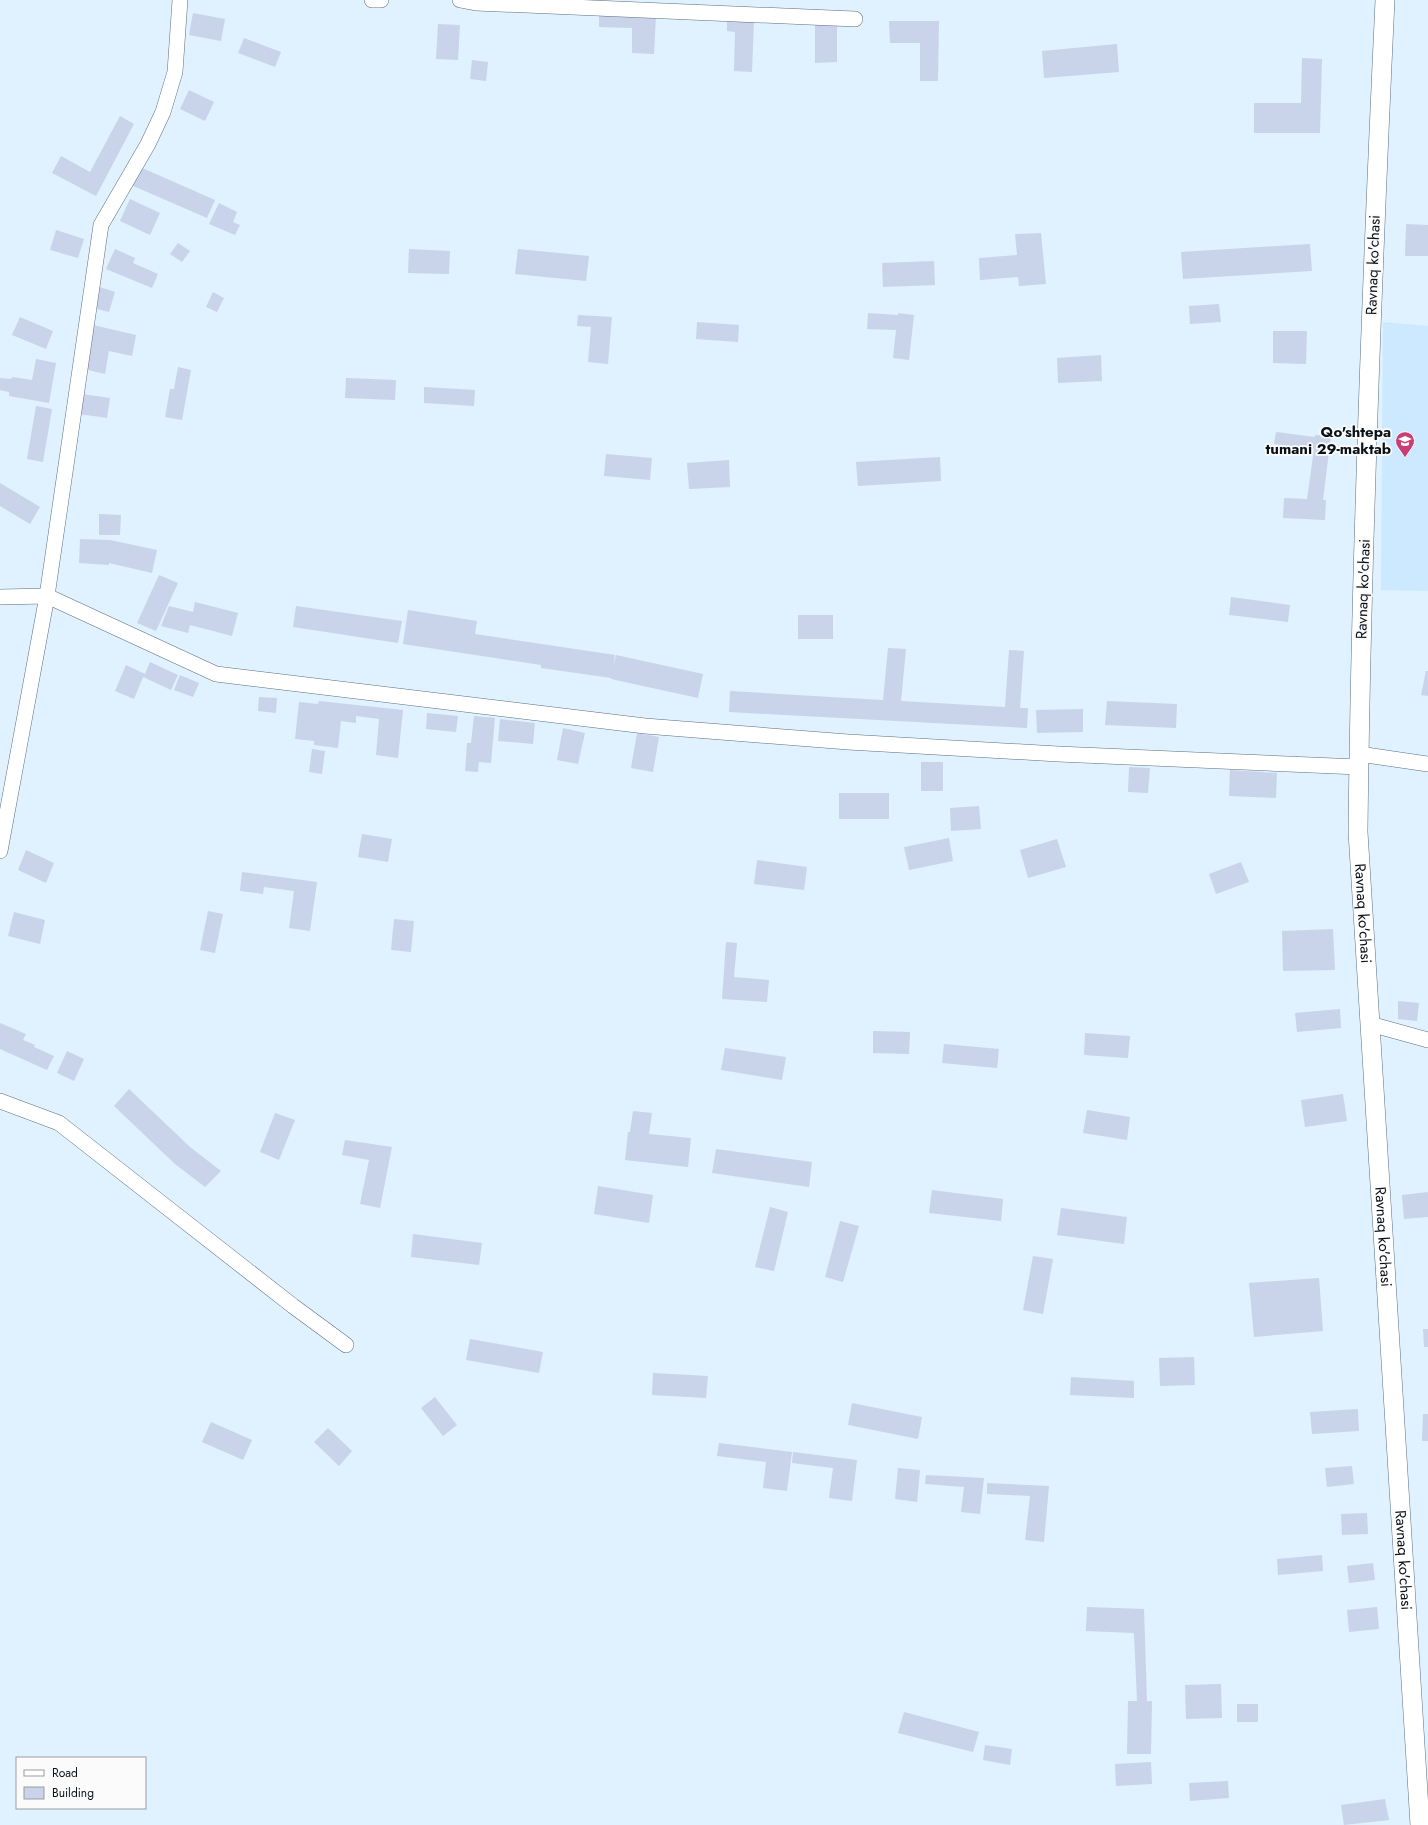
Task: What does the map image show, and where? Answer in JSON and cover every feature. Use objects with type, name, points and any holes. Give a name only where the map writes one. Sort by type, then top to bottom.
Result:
[{"type":"street","points":[[0,851],[47,596],[101,225],[148,144],[163,112],[175,72],[180,0]]},
{"type":"street","points":[[372,0],[381,0]]},
{"type":"street","points":[[460,0],[484,3],[855,19]]},
{"type":"street","name":"Ravnaq ko'chasi","points":[[1385,0],[1372,292],[1358,832],[1420,1825]]},
{"type":"street","points":[[0,597],[47,596],[216,674],[645,726],[872,743],[1066,754],[1359,760],[1428,764]]},
{"type":"street","points":[[1370,1024],[1428,1040]]},
{"type":"street","points":[[0,1101],[59,1123],[293,1306],[346,1345]]},
{"type":"shaded area","name":"Qo'shtepa tumani 29-maktab","points":[[1383,322],[1428,326],[1428,591],[1381,590]]},
{"type":"building","points":[[193,13],[225,19],[221,41],[189,35]]},
{"type":"building","points":[[599,14],[656,16],[654,54],[632,53],[632,28],[599,27]]},
{"type":"building","points":[[727,18],[754,20],[752,72],[734,71],[735,32],[727,31]]},
{"type":"building","points":[[889,21],[939,21],[938,81],[920,81],[920,43],[890,43]]},
{"type":"building","points":[[438,24],[460,25],[458,60],[436,59]]},
{"type":"building","points":[[815,24],[837,24],[837,62],[815,63]]},
{"type":"building","points":[[244,38],[281,52],[275,67],[238,53]]},
{"type":"building","points":[[1117,44],[1119,72],[1044,78],[1042,51]]},
{"type":"building","points":[[1302,58],[1322,59],[1320,133],[1254,133],[1254,103],[1301,103]]},
{"type":"building","points":[[472,60],[488,62],[486,81],[470,79]]},
{"type":"building","points":[[189,90],[214,102],[205,121],[180,109]]},
{"type":"building","points":[[120,116],[134,124],[96,196],[52,173],[61,156],[90,172]]},
{"type":"building","points":[[140,167],[215,200],[207,218],[131,185]]},
{"type":"building","points":[[130,199],[160,213],[150,235],[120,221]]},
{"type":"building","points":[[219,203],[237,212],[233,222],[240,225],[235,235],[209,224]]},
{"type":"building","points":[[1406,224],[1428,225],[1428,256],[1405,256]]},
{"type":"building","points":[[56,230],[84,239],[78,258],[50,250]]},
{"type":"building","points":[[1041,233],[1046,284],[1019,286],[1018,277],[980,280],[979,258],[1017,255],[1015,234]]},
{"type":"building","points":[[178,243],[190,251],[182,262],[170,254]]},
{"type":"building","points":[[1310,244],[1312,271],[1183,279],[1181,252]]},
{"type":"building","points":[[115,249],[135,258],[133,263],[158,274],[152,288],[106,269]]},
{"type":"building","points":[[409,249],[450,251],[449,274],[408,273]]},
{"type":"building","points":[[518,249],[589,256],[586,281],[515,274]]},
{"type":"building","points":[[934,261],[935,285],[883,287],[882,263]]},
{"type":"building","points":[[100,287],[115,292],[109,312],[94,308]]},
{"type":"building","points":[[213,292],[224,298],[217,312],[206,307]]},
{"type":"building","points":[[1219,304],[1221,322],[1190,324],[1189,306]]},
{"type":"building","points":[[868,313],[898,315],[898,313],[914,315],[909,360],[893,358],[896,330],[867,329]]},
{"type":"building","points":[[578,315],[612,317],[608,364],[588,362],[591,327],[577,326]]},
{"type":"building","points":[[20,317],[53,331],[46,349],[12,335]]},
{"type":"building","points":[[697,322],[739,325],[738,342],[696,339]]},
{"type":"building","points":[[93,325],[136,335],[132,356],[109,351],[105,374],[84,369]]},
{"type":"building","points":[[1273,331],[1307,331],[1306,364],[1273,363]]},
{"type":"building","points":[[1101,355],[1102,381],[1058,383],[1057,358]]},
{"type":"building","points":[[36,359],[56,363],[49,403],[9,396],[9,392],[0,390],[0,378],[11,379],[12,377],[32,380]]},
{"type":"building","points":[[178,367],[191,370],[182,420],[165,417],[170,389],[174,389]]},
{"type":"building","points":[[346,378],[396,380],[395,400],[345,398]]},
{"type":"building","points":[[424,387],[475,390],[474,406],[424,403]]},
{"type":"building","points":[[82,394],[110,398],[107,418],[79,414]]},
{"type":"building","points":[[36,406],[52,409],[43,462],[27,459]]},
{"type":"building","points":[[1276,432],[1315,437],[1315,435],[1331,436],[1323,500],[1326,500],[1325,520],[1283,518],[1284,498],[1307,499],[1314,449],[1274,444]]},
{"type":"building","points":[[606,454],[652,458],[650,480],[604,476]]},
{"type":"building","points":[[940,457],[941,481],[858,486],[856,462]]},
{"type":"building","points":[[729,460],[730,487],[689,489],[687,463]]},
{"type":"building","points":[[0,483],[40,507],[30,524],[0,506]]},
{"type":"building","points":[[99,514],[121,515],[120,535],[99,535]]},
{"type":"building","points":[[80,539],[110,540],[157,550],[152,573],[109,563],[109,565],[79,563]]},
{"type":"building","points":[[159,575],[178,583],[156,631],[137,623]]},
{"type":"building","points":[[1231,597],[1290,605],[1288,622],[1229,615]]},
{"type":"building","points":[[195,602],[238,613],[232,636],[190,625],[188,633],[161,626],[169,606],[193,612]]},
{"type":"building","points":[[296,606],[402,621],[398,643],[293,627]]},
{"type":"building","points":[[408,610],[477,621],[475,634],[615,655],[613,668],[616,655],[703,674],[698,698],[611,678],[541,668],[541,665],[403,644]]},
{"type":"building","points":[[798,615],[833,615],[833,639],[798,639]]},
{"type":"building","points":[[888,648],[906,649],[901,701],[1005,707],[1009,650],[1024,651],[1020,708],[1028,708],[1027,728],[729,712],[730,691],[883,700]]},
{"type":"building","points":[[150,662],[178,675],[171,690],[143,677],[134,699],[115,691],[126,665],[145,674]]},
{"type":"building","points":[[1426,671],[1428,671],[1428,696],[1421,695]]},
{"type":"building","points":[[180,675],[199,683],[193,697],[174,690]]},
{"type":"building","points":[[259,697],[277,698],[276,713],[258,711]]},
{"type":"building","points":[[319,701],[403,710],[398,758],[376,755],[379,719],[356,716],[356,723],[341,721],[338,748],[314,745],[314,741],[295,739],[299,702],[318,704]]},
{"type":"building","points":[[1107,701],[1177,704],[1176,728],[1105,725]]},
{"type":"building","points":[[1083,709],[1083,732],[1037,733],[1036,710]]},
{"type":"building","points":[[427,713],[458,716],[456,732],[426,729]]},
{"type":"building","points":[[474,716],[495,718],[491,763],[479,762],[478,772],[465,771],[467,743],[471,743]]},
{"type":"building","points":[[500,719],[535,723],[533,744],[498,741]]},
{"type":"building","points":[[563,728],[585,733],[578,764],[557,760]]},
{"type":"building","points":[[637,733],[659,737],[653,772],[631,768]]},
{"type":"building","points":[[312,749],[325,751],[322,774],[309,772]]},
{"type":"building","points":[[921,762],[943,762],[943,791],[921,791]]},
{"type":"building","points":[[1129,767],[1150,768],[1148,793],[1128,792]]},
{"type":"building","points":[[1230,770],[1277,773],[1276,798],[1229,796]]},
{"type":"building","points":[[839,793],[889,793],[889,819],[839,819]]},
{"type":"building","points":[[979,806],[981,829],[951,831],[950,808]]},
{"type":"building","points":[[362,834],[392,839],[388,862],[358,857]]},
{"type":"building","points":[[949,838],[953,861],[909,870],[904,847]]},
{"type":"building","points":[[1057,839],[1066,867],[1028,878],[1020,850]]},
{"type":"building","points":[[26,850],[54,863],[46,883],[18,870]]},
{"type":"building","points":[[757,860],[807,867],[804,890],[754,884]]},
{"type":"building","points":[[1241,862],[1249,882],[1216,894],[1209,874]]},
{"type":"building","points":[[242,872],[317,882],[310,931],[289,928],[294,891],[264,887],[263,894],[240,891]]},
{"type":"building","points":[[208,911],[223,914],[215,953],[200,950]]},
{"type":"building","points":[[14,912],[45,920],[40,944],[8,936]]},
{"type":"building","points":[[394,919],[414,921],[411,952],[391,950]]},
{"type":"building","points":[[1333,929],[1335,970],[1283,971],[1282,931]]},
{"type":"building","points":[[726,942],[737,943],[734,977],[769,980],[767,1002],[722,999]]},
{"type":"building","points":[[1398,1001],[1419,1003],[1417,1021],[1398,1019]]},
{"type":"building","points":[[1340,1009],[1341,1028],[1297,1032],[1295,1013]]},
{"type":"building","points":[[0,1023],[26,1034],[23,1040],[54,1056],[47,1070],[0,1049]]},
{"type":"building","points":[[873,1031],[910,1032],[909,1054],[873,1053]]},
{"type":"building","points":[[1085,1033],[1130,1036],[1128,1058],[1084,1055]]},
{"type":"building","points":[[944,1044],[999,1049],[997,1068],[942,1063]]},
{"type":"building","points":[[725,1048],[786,1057],[782,1080],[721,1070]]},
{"type":"building","points":[[67,1051],[84,1059],[74,1081],[57,1073]]},
{"type":"building","points":[[129,1089],[190,1147],[221,1171],[205,1187],[175,1164],[114,1106]]},
{"type":"building","points":[[1343,1094],[1347,1121],[1305,1127],[1301,1100]]},
{"type":"building","points":[[1087,1110],[1130,1117],[1127,1140],[1083,1133]]},
{"type":"building","points":[[633,1111],[652,1113],[649,1134],[691,1138],[688,1167],[625,1160],[628,1132],[630,1132]]},
{"type":"building","points":[[275,1113],[295,1120],[279,1160],[260,1152]]},
{"type":"building","points":[[345,1140],[392,1147],[380,1208],[360,1204],[369,1160],[342,1155]]},
{"type":"building","points":[[716,1149],[812,1162],[809,1187],[712,1173]]},
{"type":"building","points":[[598,1186],[653,1195],[649,1223],[594,1214]]},
{"type":"building","points":[[932,1190],[1003,1199],[1001,1221],[929,1213]]},
{"type":"building","points":[[1428,1192],[1428,1217],[1404,1219],[1402,1195]]},
{"type":"building","points":[[770,1207],[788,1212],[774,1271],[755,1267]]},
{"type":"building","points":[[1061,1208],[1127,1217],[1124,1244],[1057,1235]]},
{"type":"building","points":[[840,1221],[859,1226],[843,1282],[825,1277]]},
{"type":"building","points":[[413,1234],[482,1243],[479,1265],[411,1257]]},
{"type":"building","points":[[1033,1256],[1053,1259],[1043,1314],[1023,1310]]},
{"type":"building","points":[[1319,1278],[1323,1331],[1254,1337],[1249,1283]]},
{"type":"building","points":[[1423,1329],[1428,1329],[1428,1347],[1424,1347]]},
{"type":"building","points":[[470,1339],[543,1352],[539,1373],[466,1360]]},
{"type":"building","points":[[1194,1357],[1195,1385],[1160,1386],[1159,1358]]},
{"type":"building","points":[[653,1373],[708,1376],[706,1398],[652,1395]]},
{"type":"building","points":[[1071,1377],[1134,1381],[1134,1398],[1070,1395]]},
{"type":"building","points":[[435,1397],[457,1425],[443,1436],[421,1408]]},
{"type":"building","points":[[852,1403],[922,1417],[918,1439],[848,1425]]},
{"type":"building","points":[[1358,1409],[1359,1431],[1312,1434],[1310,1412]]},
{"type":"building","points":[[1423,1414],[1428,1414],[1428,1441],[1422,1441]]},
{"type":"building","points":[[211,1422],[252,1440],[243,1460],[202,1442]]},
{"type":"building","points":[[328,1428],[352,1451],[339,1466],[314,1442]]},
{"type":"building","points":[[719,1443],[792,1452],[787,1491],[763,1488],[766,1462],[717,1456]]},
{"type":"building","points":[[793,1452],[857,1460],[852,1501],[829,1498],[833,1468],[792,1463]]},
{"type":"building","points":[[1352,1466],[1354,1484],[1327,1487],[1325,1468]]},
{"type":"building","points":[[898,1468],[920,1470],[917,1502],[895,1499]]},
{"type":"building","points":[[926,1475],[984,1478],[980,1514],[961,1512],[964,1487],[925,1484]]},
{"type":"building","points":[[987,1483],[1049,1486],[1044,1542],[1025,1540],[1030,1496],[987,1494]]},
{"type":"building","points":[[1367,1513],[1368,1534],[1342,1535],[1341,1514]]},
{"type":"building","points":[[1322,1555],[1323,1571],[1278,1575],[1277,1559]]},
{"type":"building","points":[[1373,1563],[1375,1580],[1349,1583],[1347,1566]]},
{"type":"building","points":[[1087,1607],[1144,1609],[1147,1701],[1152,1701],[1151,1754],[1127,1754],[1128,1701],[1137,1701],[1134,1633],[1086,1631]]},
{"type":"building","points":[[1377,1607],[1379,1629],[1349,1632],[1347,1610]]},
{"type":"building","points":[[1221,1684],[1222,1718],[1186,1719],[1185,1685]]},
{"type":"building","points":[[1237,1704],[1258,1704],[1258,1722],[1237,1722]]},
{"type":"building","points":[[904,1712],[979,1732],[973,1752],[898,1733]]},
{"type":"building","points":[[985,1745],[1012,1749],[1010,1765],[983,1760]]},
{"type":"building","points":[[1151,1762],[1152,1784],[1116,1786],[1115,1764]]},
{"type":"building","points":[[1228,1781],[1229,1798],[1190,1801],[1189,1783]]},
{"type":"building","points":[[1385,1799],[1389,1820],[1344,1825],[1341,1805]]},
{"type":"place","name":"Qo'shtepa tumani 29-maktab","points":[[1405,458]]}]
